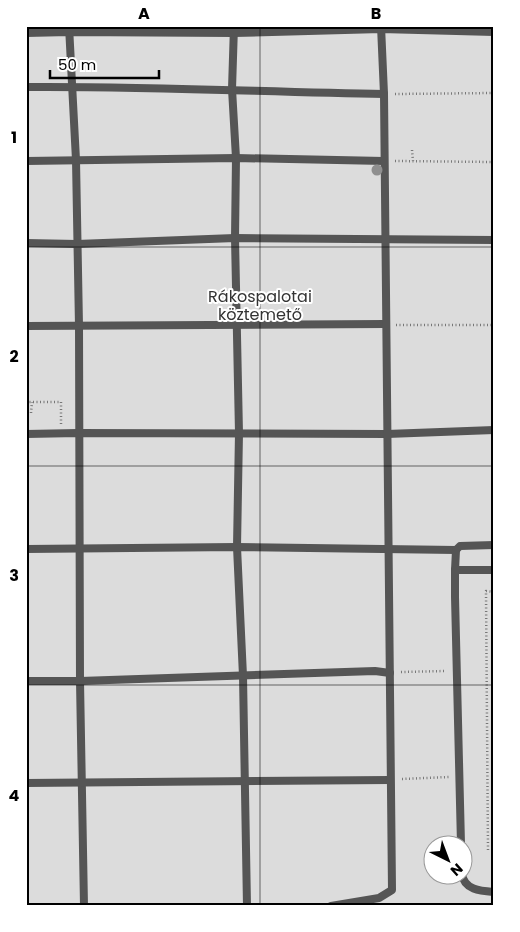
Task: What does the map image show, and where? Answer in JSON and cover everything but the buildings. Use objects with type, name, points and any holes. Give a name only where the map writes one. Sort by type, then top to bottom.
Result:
[{"type":"lane","points":[[331,906],[379,898],[392,890],[386,434],[386,239],[381,28]]},
{"type":"lane","points":[[26,33],[69,29],[381,28],[494,32]]},
{"type":"lane","points":[[69,29],[76,160],[79,326],[80,681],[84,906]]},
{"type":"lane","points":[[234,29],[232,89],[236,158],[235,238],[239,433],[237,547],[243,676],[247,906]]},
{"type":"lane","points":[[26,86],[232,89],[384,94]]},
{"type":"lane","points":[[26,161],[236,158],[384,161]]},
{"type":"lane","points":[[26,243],[77,244],[235,238],[494,240]]},
{"type":"lane","points":[[26,326],[385,324]]},
{"type":"lane","points":[[26,434],[386,434],[494,430]]},
{"type":"lane","points":[[26,549],[237,547],[456,550],[460,546],[494,546]]},
{"type":"lane","points":[[456,550],[461,834]]},
{"type":"lane","points":[[455,570],[494,570]]},
{"type":"lane","points":[[26,681],[80,681],[375,671],[390,673]]},
{"type":"lane","points":[[26,783],[390,780]]},
{"type":"lane","points":[[466,884],[475,890],[494,892]]},
{"type":"path","points":[[384,94],[494,93]]},
{"type":"path","points":[[412,150],[413,161]]},
{"type":"path","points":[[384,161],[494,162]]},
{"type":"path","points":[[385,324],[494,325]]},
{"type":"path","points":[[26,402],[61,402],[61,433]]},
{"type":"path","points":[[31,414],[32,402]]},
{"type":"path","points":[[488,850],[486,592],[494,592]]},
{"type":"path","points":[[390,673],[448,671]]},
{"type":"path","points":[[390,780],[450,777]]},
{"type":"green space","name":"Rákospalotai köztemető","points":[[26,26],[494,26],[494,906],[26,906]]}]
